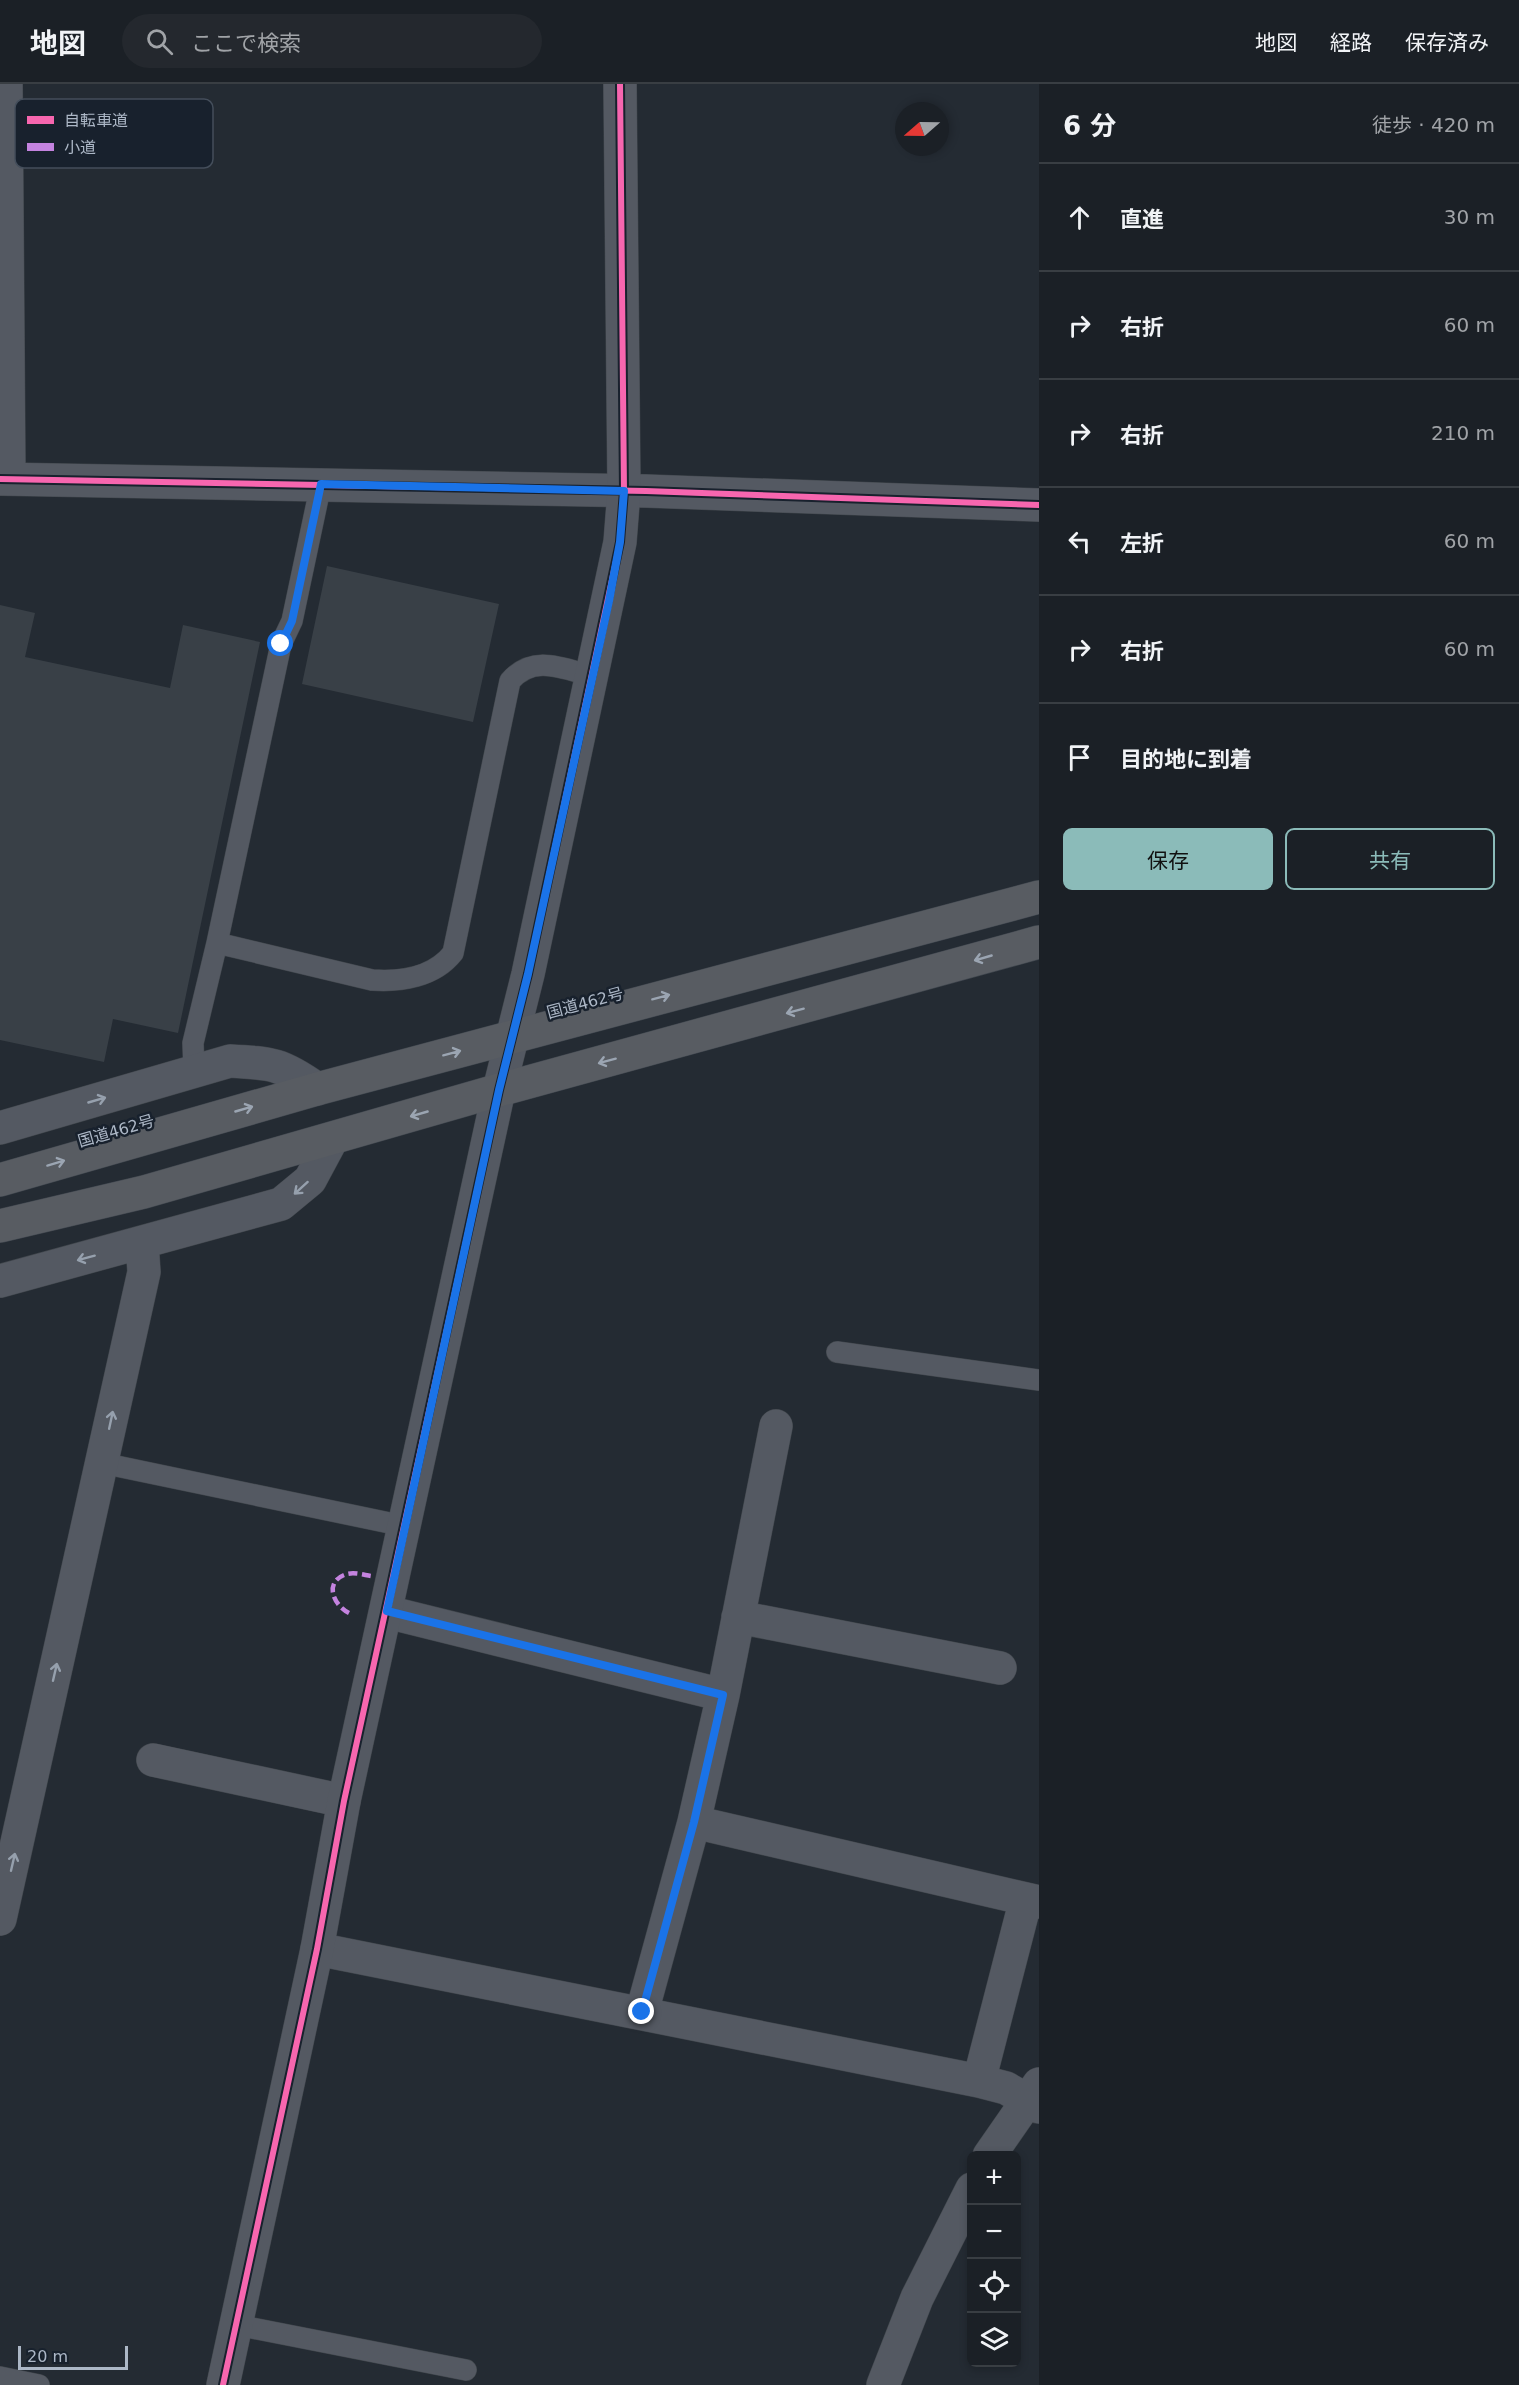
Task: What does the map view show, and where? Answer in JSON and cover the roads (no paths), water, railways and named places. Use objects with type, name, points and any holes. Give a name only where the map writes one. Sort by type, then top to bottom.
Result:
[{"type":"highway","name":"国道462号","points":[[0,1180],[317,1089],[1039,897]]},
{"type":"highway","points":[[0,1226],[144,1192],[499,1090],[1039,942]]},
{"type":"street","points":[[6,84],[5,479],[624,491],[1039,505]]},
{"type":"street","points":[[223,2385],[317,1949],[344,1801],[620,542],[624,491],[620,84]]},
{"type":"street","points":[[0,1128],[230,1061],[262,1062],[290,1069],[317,1089]]},
{"type":"street","points":[[0,1281],[282,1204],[310,1180],[332,1139]]},
{"type":"street","points":[[0,1919],[144,1272],[142,1243]]},
{"type":"street","points":[[642,2012],[694,1822],[723,1695],[776,1426]]},
{"type":"street","points":[[387,1611],[723,1695]]},
{"type":"street","points":[[738,1617],[1000,1668]]},
{"type":"street","points":[[153,1760],[344,1801]]},
{"type":"street","points":[[694,1822],[1033,1901],[979,2081]]},
{"type":"street","points":[[317,1949],[642,2012],[979,2081],[1036,2096],[993,2151]]},
{"type":"street","points":[[883,2385],[917,2298],[967,2199]]},
{"type":"lane","points":[[194,1071],[193,1043],[217,943],[281,644],[292,621],[321,484]]},
{"type":"lane","points":[[217,943],[372,980],[391,981],[431,972],[445,963],[453,953],[510,681],[518,671],[544,663],[592,676]]},
{"type":"lane","points":[[837,1352],[1039,1380]]},
{"type":"lane","points":[[102,1463],[404,1526]]},
{"type":"lane","points":[[237,2325],[466,2370]]},
{"type":"lane","points":[[0,2377],[39,2385]]}]
